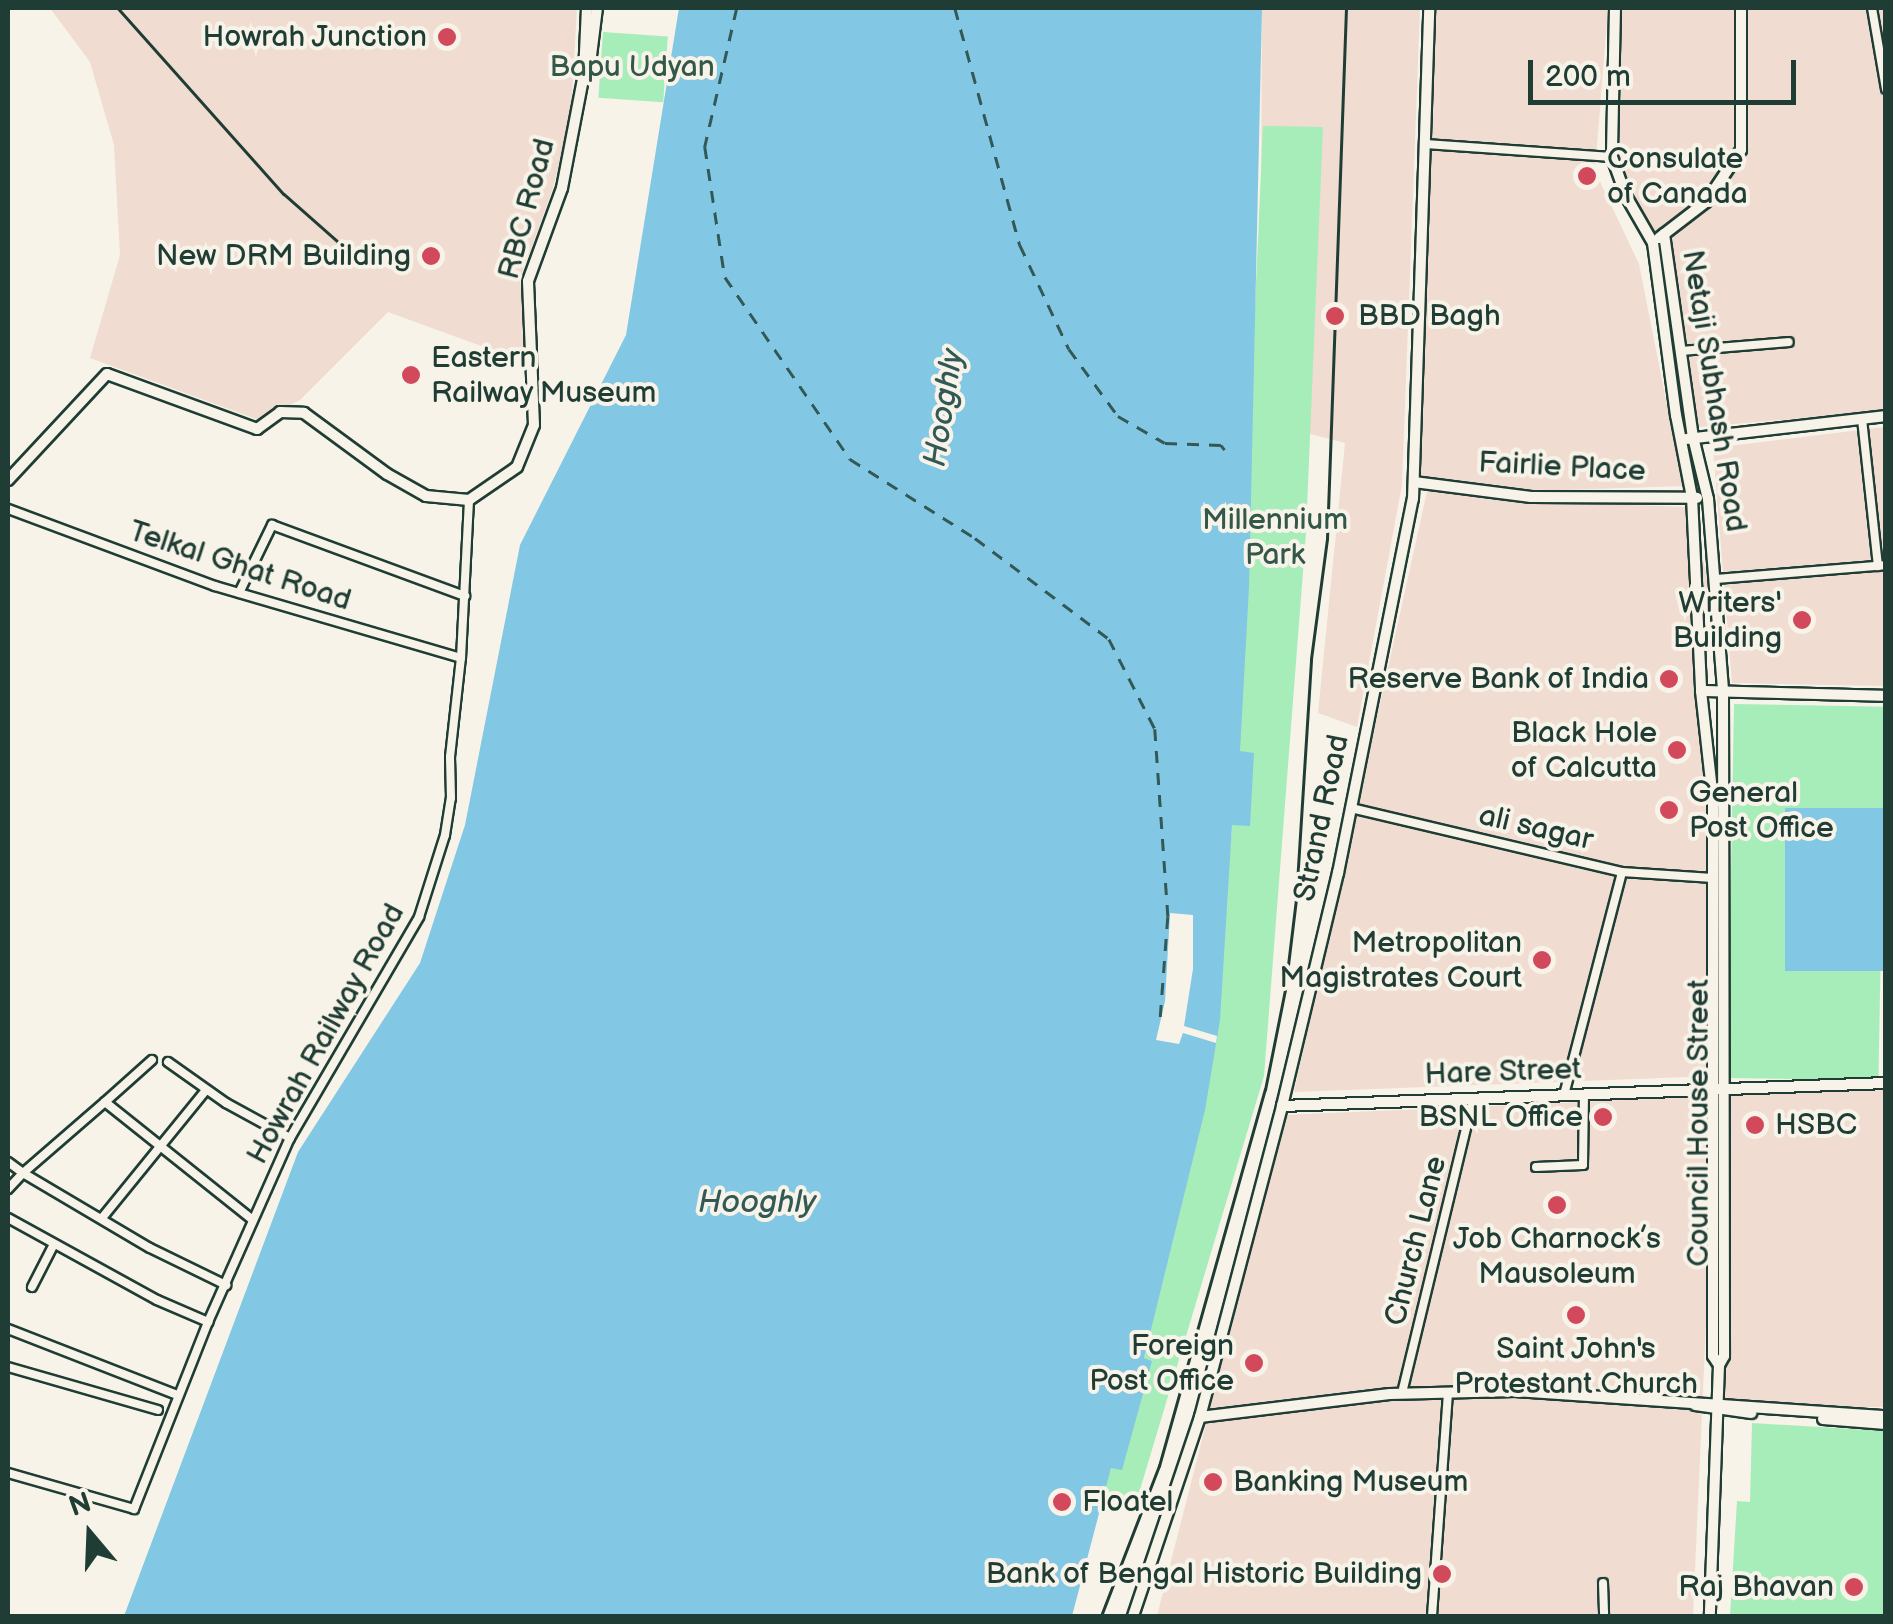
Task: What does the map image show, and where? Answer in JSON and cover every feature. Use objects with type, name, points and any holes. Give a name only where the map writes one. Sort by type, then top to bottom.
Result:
[{"type":"main road","name":"RBC Road","points":[[469,500],[517,467],[534,425],[528,281],[562,188],[584,74],[587,8]]},
{"type":"main road","name":"RBC Road","points":[[584,74],[590,64],[597,8]]},
{"type":"main road","name":"Strand Road","points":[[1133,1616],[1200,1417],[1282,1106],[1351,808],[1414,482],[1428,8]]},
{"type":"main road","name":"Netaji Subhash Road","points":[[1615,8],[1612,157],[1653,243],[1687,439],[1708,499],[1724,691],[1717,879]]},
{"type":"main road","points":[[1653,243],[1706,202],[1741,150],[1741,8]]},
{"type":"main road","name":"Netaji Subhash Road","points":[[1642,225],[1664,234],[1682,350],[1687,439]]},
{"type":"main road","points":[[8,480],[107,374],[257,429],[280,412],[304,412],[387,474],[426,496],[469,500]]},
{"type":"main road","points":[[1717,879],[1701,691],[1687,439],[1886,416]]},
{"type":"main road","name":"Fairlie Place","points":[[1414,482],[1531,497],[1708,499]]},
{"type":"main road","points":[[1701,691],[1886,696]]},
{"type":"main road","name":"Council House Street","points":[[1710,1616],[1719,1365],[1713,1356],[1721,1089],[1717,879]]},
{"type":"main road","name":"Hare Street","points":[[1282,1106],[1886,1083]]},
{"type":"main road","points":[[1200,1417],[1402,1394],[1514,1391],[1886,1424]]},
{"type":"main road","points":[[1717,1406],[1886,1416]]},
{"type":"street","points":[[1872,8],[1886,89]]},
{"type":"street","points":[[1426,144],[1612,157]]},
{"type":"street","points":[[1682,350],[1789,342]]},
{"type":"street","points":[[1717,579],[1882,566],[1862,419]]},
{"type":"street","name":"Howrah Railway Road","points":[[8,1472],[134,1509],[208,1322],[290,1138],[419,917],[445,834],[451,798],[450,757],[461,658],[469,500]]},
{"type":"street","name":"Telkal Ghat Road","points":[[8,509],[239,593],[461,658]]},
{"type":"street","points":[[239,593],[272,525],[465,596]]},
{"type":"street","name":"ali sagar","points":[[1351,808],[1622,872],[1717,879]]},
{"type":"street","points":[[1564,1095],[1622,872]]},
{"type":"street","points":[[8,1189],[152,1060]]},
{"type":"street","points":[[168,1062],[206,1090],[290,1138]]},
{"type":"street","points":[[102,1218],[206,1090]]},
{"type":"street","points":[[1536,1168],[1583,1165],[1584,1094]]},
{"type":"street","name":"Church Lane","points":[[1402,1394],[1473,1099]]},
{"type":"street","points":[[105,1102],[253,1220]]},
{"type":"street","points":[[8,1162],[226,1285]]},
{"type":"street","points":[[8,1218],[208,1322]]},
{"type":"street","points":[[32,1288],[54,1244]]},
{"type":"street","points":[[8,1329],[177,1396]]},
{"type":"street","points":[[8,1367],[158,1410]]},
{"type":"street","points":[[1432,1616],[1448,1392]]},
{"type":"street","points":[[1604,1583],[1604,1616]]},
{"type":"shaded area","name":"Howrah Junction","points":[[50,8],[577,8],[571,115],[553,188],[520,279],[528,363],[388,312],[300,400],[259,420],[90,358],[120,255],[114,145],[90,62]]},
{"type":"shaded area","points":[[1262,8],[1420,8],[1402,485],[1357,727],[1318,713],[1345,443],[1260,421]]},
{"type":"shaded area","points":[[1427,8],[1608,8],[1595,171],[1639,264],[1683,486],[1535,491],[1413,477]]},
{"type":"shaded area","points":[[1618,8],[1885,8],[1885,411],[1687,428],[1660,249],[1617,155]]},
{"type":"shaded area","points":[[1885,427],[1885,686],[1732,683],[1713,448]]},
{"type":"shaded area","points":[[1428,487],[1530,502],[1692,507],[1708,582],[1695,691],[1710,852],[1713,1076],[1294,1092]]},
{"type":"shaded area","points":[[1721,1086],[1885,1086],[1885,1407],[1721,1407]]},
{"type":"shaded area","points":[[1716,1096],[1693,1616],[1157,1616],[1285,1115]]},
{"type":"green space","name":"Bapu Udyan","points":[[603,32],[668,37],[663,102],[598,98]]},
{"type":"green space","name":"Millennium Park","points":[[1263,126],[1323,127],[1306,533],[1264,1076],[1136,1503],[1103,1495],[1111,1467],[1121,1469],[1151,1361],[1144,1358],[1216,1043],[1232,824]]},
{"type":"green space","points":[[1734,704],[1885,707],[1878,1081],[1727,1078]]},
{"type":"green space","points":[[1752,1423],[1885,1431],[1885,1616],[1730,1616],[1737,1501],[1750,1502]]},
{"type":"water","name":"Hooghly","points":[[679,8],[1262,8],[1249,587],[1240,751],[1254,753],[1250,826],[1232,825],[1220,1020],[1205,1110],[1144,1358],[1152,1361],[1122,1470],[1111,1468],[1072,1616],[124,1616],[298,1152],[420,963],[465,825],[520,545],[626,335]]},
{"type":"water","points":[[1785,808],[1885,808],[1885,971],[1785,971]]},
{"type":"pier","points":[[1170,913],[1193,915],[1193,969],[1184,1026],[1217,1036],[1216,1043],[1183,1033],[1179,1044],[1156,1040],[1165,1001]]},
{"type":"ferry route","points":[[737,8],[705,147],[725,277],[850,459],[975,538],[1109,639],[1155,729],[1168,917],[1160,1024]]},
{"type":"ferry route","points":[[955,8],[1020,245],[1069,349],[1118,416],[1165,443],[1221,445],[1225,450]]},
{"type":"railway","points":[[118,8],[284,194],[351,253]]},
{"type":"railway","points":[[1101,1616],[1159,1466],[1265,1090],[1285,990],[1296,899],[1311,659],[1327,539],[1346,8]]},
{"type":"place","name":"Howrah Junction","points":[[447,37]]},
{"type":"place","name":"Consulate of Canada","points":[[1587,176]]},
{"type":"place","name":"New DRM Building","points":[[431,256]]},
{"type":"place","name":"BBD Bagh","points":[[1335,316]]},
{"type":"place","name":"Eastern Railway Museum","points":[[411,375]]},
{"type":"place","name":"Writers' Building","points":[[1802,620]]},
{"type":"place","name":"Reserve Bank of India","points":[[1669,679]]},
{"type":"place","name":"Black Hole of Calcutta","points":[[1677,750]]},
{"type":"place","name":"General Post Office","points":[[1669,810]]},
{"type":"place","name":"Metropolitan Magistrates Court","points":[[1542,960]]},
{"type":"place","name":"BSNL Office","points":[[1603,1117]]},
{"type":"place","name":"HSBC","points":[[1755,1125]]},
{"type":"place","name":"Job Charnock’s Mausoleum","points":[[1557,1205]]},
{"type":"place","name":"Saint John's Protestant Church","points":[[1576,1315]]},
{"type":"place","name":"Foreign Post Office","points":[[1254,1363]]},
{"type":"place","name":"Banking Museum","points":[[1213,1482]]},
{"type":"place","name":"Floatel","points":[[1062,1502]]},
{"type":"place","name":"Bank of Bengal Historic Building","points":[[1442,1574]]},
{"type":"place","name":"Raj Bhavan","points":[[1854,1587]]}]
